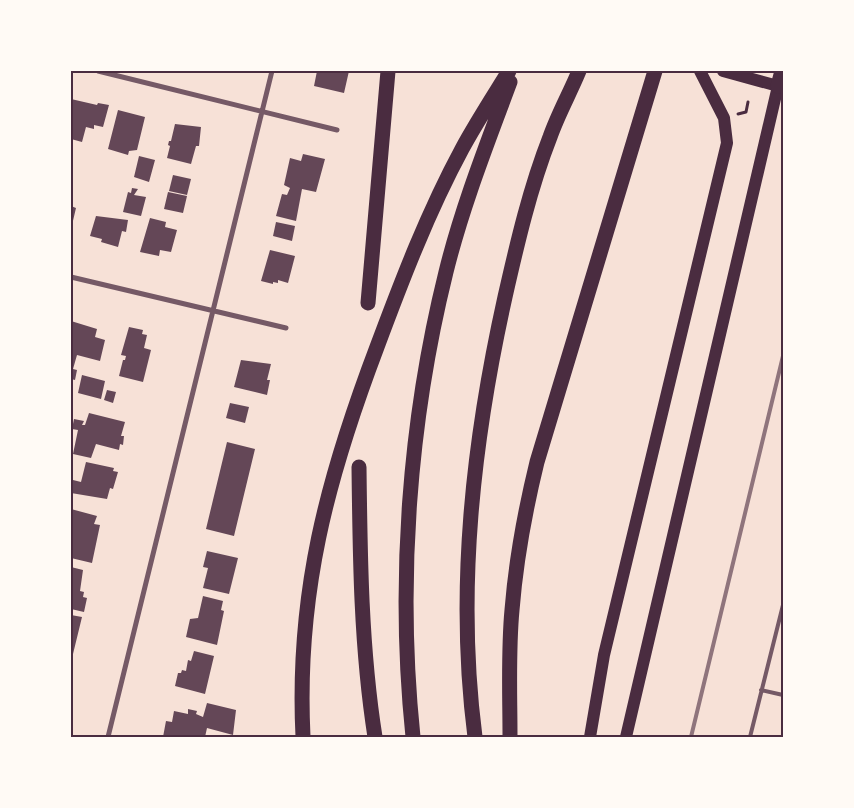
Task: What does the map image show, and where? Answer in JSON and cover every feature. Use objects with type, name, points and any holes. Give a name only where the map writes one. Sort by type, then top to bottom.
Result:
[{"type":"highway","points":[[368,304],[388,71]]},
{"type":"highway","points":[[303,737],[302,650],[308,593],[317,539],[338,459],[368,370],[410,260],[462,149],[509,71]]},
{"type":"highway","points":[[413,737],[408,639],[409,522],[425,380],[446,270],[477,170],[514,71]]},
{"type":"highway","points":[[476,737],[467,630],[468,578],[477,454],[494,345],[521,230],[550,137],[579,71]]},
{"type":"highway","points":[[510,737],[512,612],[518,547],[527,505],[537,462],[655,71]]},
{"type":"highway","points":[[359,467],[361,590],[369,699],[375,737]]},
{"type":"main road","points":[[590,737],[604,655],[727,143],[724,118],[700,71]]},
{"type":"main road","points":[[626,737],[780,78],[723,71]]},
{"type":"street","points":[[98,71],[337,130]]},
{"type":"street","points":[[108,737],[211,310],[272,71]]},
{"type":"street","points":[[71,277],[286,328]]},
{"type":"lane","points":[[750,737],[783,606]]},
{"type":"lane","points":[[762,690],[783,695]]},
{"type":"path","points":[[738,114],[746,112],[748,102]]},
{"type":"building","points":[[317,71],[349,71],[344,93],[314,86]]},
{"type":"building","points":[[71,99],[97,105],[98,103],[109,105],[103,127],[94,125],[94,129],[86,127],[82,142],[71,139]]},
{"type":"building","points":[[118,110],[145,117],[137,150],[129,151],[128,155],[108,149]]},
{"type":"building","points":[[175,124],[201,127],[199,146],[196,146],[191,164],[167,158],[170,146],[168,145],[169,141],[171,141]]},
{"type":"building","points":[[303,154],[325,159],[316,192],[302,189],[296,221],[276,216],[282,194],[287,195],[290,188],[284,185],[290,158],[301,161]]},
{"type":"building","points":[[139,156],[155,160],[149,182],[134,177]]},
{"type":"building","points":[[173,175],[191,179],[187,195],[169,191]]},
{"type":"building","points":[[132,188],[138,189],[134,195],[146,197],[141,216],[123,212],[128,192],[131,193]]},
{"type":"building","points":[[168,192],[187,196],[183,213],[164,209]]},
{"type":"building","points":[[71,206],[76,208],[72,225],[71,225]]},
{"type":"building","points":[[96,216],[128,220],[126,232],[122,231],[118,247],[101,242],[102,239],[90,236]]},
{"type":"building","points":[[150,218],[166,222],[165,227],[177,230],[171,252],[160,250],[159,256],[140,252]]},
{"type":"building","points":[[276,222],[295,226],[292,241],[273,236]]},
{"type":"building","points":[[270,250],[295,256],[288,283],[278,280],[278,283],[273,282],[273,284],[261,281]]},
{"type":"building","points":[[71,321],[97,329],[95,337],[105,340],[100,361],[77,355],[73,369],[77,370],[75,380],[71,379]]},
{"type":"building","points":[[129,327],[143,330],[142,334],[147,335],[144,348],[151,350],[143,382],[119,376],[123,360],[125,360],[126,356],[121,355]]},
{"type":"building","points":[[241,360],[271,364],[267,380],[270,380],[267,395],[234,387]]},
{"type":"building","points":[[82,375],[105,381],[101,399],[78,393]]},
{"type":"building","points":[[107,390],[116,392],[113,403],[104,400]]},
{"type":"building","points":[[230,403],[249,407],[245,423],[226,418]]},
{"type":"building","points":[[89,413],[125,422],[121,436],[124,436],[123,445],[120,444],[119,450],[96,444],[91,458],[73,454],[78,430],[72,429],[74,419],[84,421],[82,425],[85,425]]},
{"type":"building","points":[[227,442],[255,449],[234,536],[206,529]]},
{"type":"building","points":[[86,462],[114,468],[113,471],[118,472],[113,489],[110,488],[107,499],[71,493],[73,480],[81,482]]},
{"type":"building","points":[[71,509],[97,516],[94,524],[100,525],[92,563],[71,558]]},
{"type":"building","points":[[207,551],[238,558],[229,594],[203,588],[208,568],[203,567]]},
{"type":"building","points":[[71,567],[83,570],[80,591],[84,592],[83,597],[87,598],[84,612],[71,609]]},
{"type":"building","points":[[203,596],[223,601],[221,610],[224,611],[217,645],[186,637],[190,619],[198,618]]},
{"type":"building","points":[[71,615],[82,617],[73,654],[71,654]]},
{"type":"building","points":[[194,651],[214,656],[205,694],[175,686],[178,673],[181,673],[182,670],[186,671],[188,660],[191,661]]},
{"type":"building","points":[[207,703],[236,710],[233,735],[207,728],[205,737],[163,737],[166,721],[172,722],[174,711],[188,714],[188,709],[197,711],[196,714],[203,717]]},
{"type":"railway","points":[[691,737],[783,356]]}]
